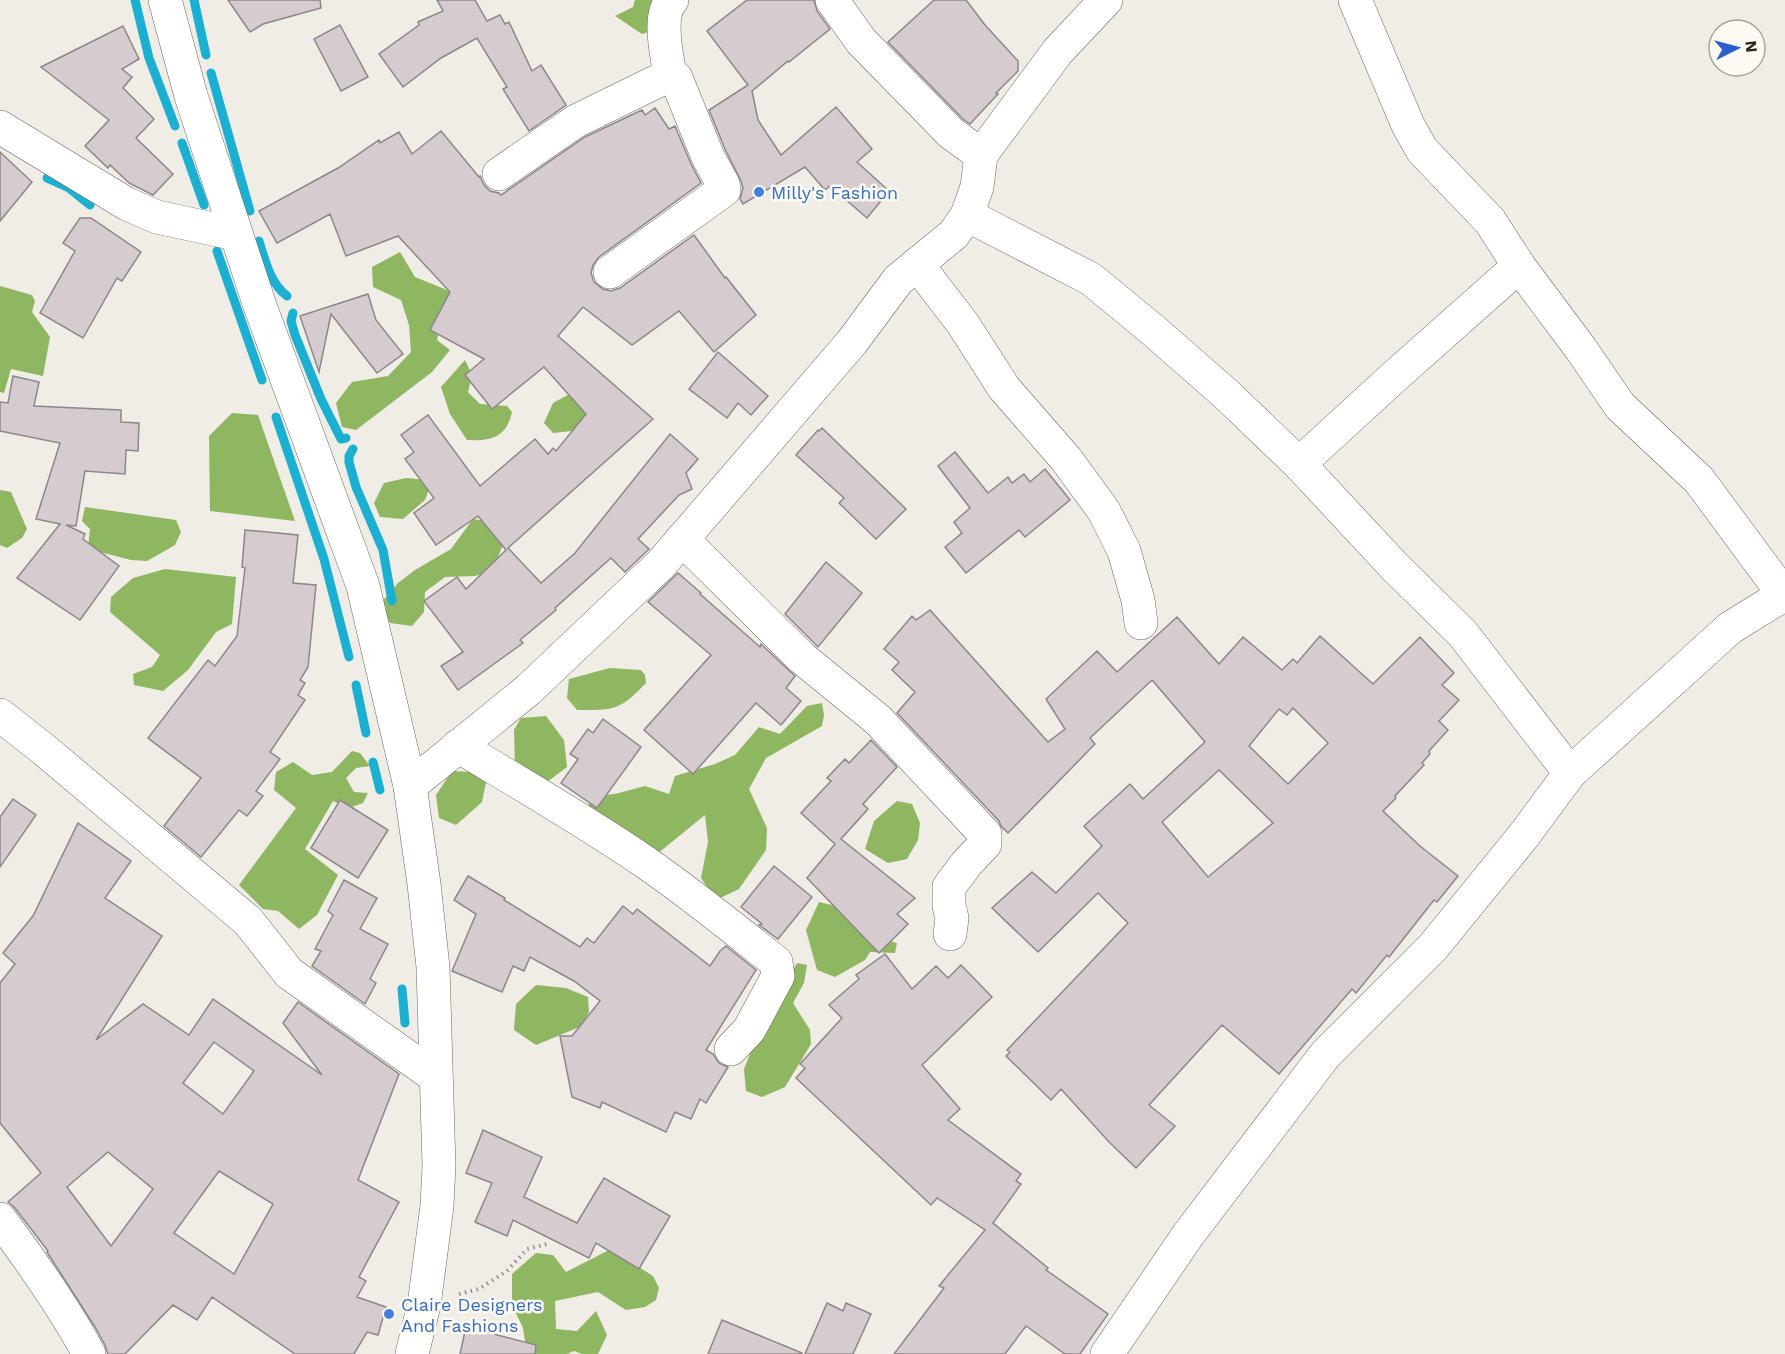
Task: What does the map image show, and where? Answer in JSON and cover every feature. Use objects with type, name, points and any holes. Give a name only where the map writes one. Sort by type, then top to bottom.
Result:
[{"type":"street","points":[[165,0],[191,96],[260,306],[363,586],[410,786],[433,967],[440,1166],[424,1305],[412,1354]]},
{"type":"street","points":[[670,75],[664,41],[667,6],[672,0]]},
{"type":"street","points":[[832,0],[861,41],[951,133],[981,155]]},
{"type":"street","points":[[410,786],[528,690],[661,564],[852,342],[898,280],[954,234],[967,215],[977,187],[981,155],[1058,51],[1106,0]]},
{"type":"street","points":[[1107,1354],[1188,1235],[1325,1055],[1433,947],[1526,834],[1570,773],[1730,628],[1784,595],[1700,480],[1620,406],[1519,266],[1490,221],[1422,150],[1408,125],[1355,0]]},
{"type":"street","points":[[499,174],[576,121],[670,75]]},
{"type":"street","points":[[610,272],[724,190],[676,78],[670,75]]},
{"type":"street","points":[[0,127],[127,204],[157,217],[236,234]]},
{"type":"street","points":[[967,215],[1091,279],[1226,394],[1299,464],[1395,567],[1463,634],[1570,773]]},
{"type":"street","points":[[917,264],[963,324],[1004,388],[1066,459],[1104,511],[1125,550],[1138,600],[1141,622]]},
{"type":"street","points":[[1299,464],[1519,266]]},
{"type":"street","points":[[682,539],[802,658],[878,720],[985,834],[985,844],[949,887],[949,906],[952,918],[950,934]]},
{"type":"street","points":[[0,715],[248,921],[289,973],[436,1077]]},
{"type":"street","points":[[458,747],[561,808],[645,862],[776,962],[778,976],[749,1030],[731,1049]]},
{"type":"street","points":[[0,1219],[21,1246],[89,1354]]},
{"type":"path","points":[[424,1305],[479,1289],[507,1271],[527,1249],[547,1244]]},
{"type":"green space","points":[[635,0],[684,0],[672,25],[642,34],[615,16],[633,7]]},
{"type":"green space","points":[[400,252],[415,277],[452,292],[437,340],[450,350],[432,372],[356,430],[342,427],[336,403],[352,382],[388,376],[411,352],[409,325],[401,300],[373,287],[372,267]]},
{"type":"green space","points":[[0,286],[32,295],[35,301],[32,312],[50,337],[43,376],[11,369],[4,393],[0,392]]},
{"type":"green space","points":[[465,360],[472,375],[468,392],[480,404],[507,406],[512,412],[506,427],[496,436],[483,440],[467,440],[450,414],[441,387]]},
{"type":"green space","points":[[575,391],[591,399],[581,430],[553,433],[544,423],[553,403]]},
{"type":"green space","points":[[232,413],[258,415],[295,521],[210,511],[209,436]]},
{"type":"green space","points":[[406,478],[426,480],[430,487],[425,500],[403,519],[380,517],[374,503],[384,483]]},
{"type":"green space","points":[[0,490],[11,492],[27,529],[22,538],[7,548],[0,545]]},
{"type":"green space","points":[[85,507],[176,520],[181,532],[175,545],[147,561],[131,560],[88,549],[90,529],[82,521]]},
{"type":"green space","points":[[473,519],[500,523],[506,536],[493,571],[475,576],[445,577],[425,592],[424,612],[412,626],[390,623],[380,604],[398,583],[451,549]]},
{"type":"green space","points":[[165,569],[236,577],[232,624],[216,632],[188,670],[163,691],[134,685],[133,674],[152,667],[160,655],[110,612],[111,597],[133,578]]},
{"type":"green space","points":[[610,668],[641,670],[645,675],[646,683],[629,699],[616,707],[577,710],[567,698],[569,679]]},
{"type":"green space","points":[[822,703],[824,715],[822,726],[766,758],[749,789],[767,828],[766,850],[739,889],[716,900],[701,878],[708,842],[705,815],[657,854],[581,821],[593,796],[615,794],[645,786],[669,794],[675,776],[715,764],[735,755],[759,727],[780,734],[807,706]]},
{"type":"green space","points":[[546,716],[564,740],[567,767],[543,785],[515,770],[514,730],[521,718]]},
{"type":"green space","points":[[352,751],[360,753],[370,766],[356,768],[346,778],[354,792],[368,793],[363,803],[349,808],[333,801],[305,849],[338,875],[317,915],[299,929],[278,911],[263,909],[239,885],[296,808],[274,790],[276,772],[293,762],[312,775],[332,772]]},
{"type":"green space","points":[[452,771],[471,772],[487,778],[482,802],[456,825],[439,818],[436,795]]},
{"type":"green space","points":[[897,801],[912,804],[920,823],[918,840],[907,859],[888,863],[865,849],[874,821]]},
{"type":"green space","points":[[819,902],[852,910],[878,938],[897,943],[895,953],[870,952],[865,960],[835,977],[817,970],[806,930]]},
{"type":"green space","points":[[797,963],[807,965],[804,983],[793,1003],[810,1030],[811,1044],[785,1087],[762,1097],[746,1091],[744,1069],[762,1024]]},
{"type":"green space","points":[[536,985],[566,988],[588,997],[589,1012],[582,1026],[536,1045],[514,1030],[516,1004]]},
{"type":"green space","points":[[619,1245],[626,1259],[653,1276],[659,1288],[656,1300],[645,1307],[626,1310],[598,1292],[555,1301],[556,1329],[577,1331],[596,1311],[607,1335],[598,1354],[582,1354],[574,1351],[567,1354],[527,1354],[523,1328],[512,1305],[512,1274],[536,1253],[553,1255],[566,1272]]},
{"type":"building","points":[[228,0],[320,0],[321,8],[263,24],[250,32]]},
{"type":"building","points":[[437,0],[475,0],[487,21],[500,15],[505,24],[509,22],[532,71],[541,65],[566,105],[529,131],[503,89],[507,87],[477,38],[441,58],[403,87],[379,54],[419,25],[418,22],[443,11]]},
{"type":"building","points":[[747,0],[814,0],[817,11],[830,29],[752,91],[758,120],[781,155],[836,107],[872,149],[857,162],[889,191],[867,218],[830,186],[825,190],[805,167],[743,204],[740,199],[743,188],[741,181],[709,110],[748,85],[707,31]]},
{"type":"building","points":[[934,0],[966,0],[1018,61],[1018,71],[970,124],[888,42]]},
{"type":"building","points":[[340,25],[368,77],[341,91],[314,39]]},
{"type":"building","points":[[123,26],[139,59],[122,69],[132,77],[123,88],[154,119],[136,138],[173,174],[153,195],[129,183],[110,165],[108,168],[85,146],[109,120],[41,67]]},
{"type":"building","points":[[655,108],[669,129],[675,126],[701,183],[599,257],[591,273],[594,282],[603,289],[611,291],[620,288],[694,235],[725,278],[756,315],[714,352],[679,311],[632,345],[583,307],[558,336],[653,419],[508,548],[541,583],[575,553],[670,434],[698,459],[686,473],[692,489],[679,495],[638,539],[649,549],[625,572],[611,558],[555,608],[556,610],[520,640],[523,643],[458,690],[441,666],[463,652],[424,601],[457,577],[466,589],[506,550],[478,516],[436,545],[414,513],[434,498],[405,459],[414,452],[401,435],[428,415],[480,486],[535,439],[548,454],[553,448],[556,451],[586,414],[544,367],[492,409],[465,375],[484,359],[430,330],[450,292],[398,236],[346,256],[330,214],[277,243],[259,211],[338,168],[379,140],[380,143],[399,132],[412,154],[441,131],[480,176],[484,185],[490,191],[501,195],[585,137],[642,110],[645,115]]},
{"type":"building","points":[[0,152],[32,182],[0,221]]},
{"type":"building","points":[[80,218],[91,218],[141,252],[122,281],[117,278],[83,338],[40,313],[75,251],[63,243]]},
{"type":"building","points":[[368,294],[376,320],[403,354],[377,373],[331,314],[319,372],[300,316]]},
{"type":"building","points":[[718,352],[768,396],[751,415],[738,403],[727,418],[689,389]]},
{"type":"building","points":[[13,376],[39,382],[34,406],[121,410],[121,422],[139,423],[138,451],[126,450],[125,474],[85,471],[76,526],[66,525],[85,534],[83,539],[119,566],[80,620],[17,578],[60,524],[36,519],[60,443],[0,431],[0,402],[8,403]]},
{"type":"building","points":[[822,428],[906,509],[876,539],[839,503],[844,498],[796,455]]},
{"type":"building","points":[[955,452],[988,493],[1008,477],[1012,483],[1024,474],[1030,482],[1045,469],[1070,500],[1025,537],[1019,530],[966,573],[945,547],[962,533],[954,522],[970,508],[938,466]]},
{"type":"building","points":[[245,530],[298,535],[293,583],[316,585],[308,667],[300,680],[305,683],[298,695],[305,700],[270,752],[280,759],[256,791],[263,796],[247,816],[239,810],[201,857],[164,826],[201,778],[148,738],[208,660],[215,666],[237,636],[245,568],[242,567]]},
{"type":"building","points":[[826,562],[862,593],[818,647],[785,614]]},
{"type":"building","points":[[678,573],[795,676],[786,688],[801,701],[781,725],[756,703],[693,774],[644,730],[711,655],[648,602]]},
{"type":"building","points":[[930,610],[1048,742],[1065,729],[1046,699],[1097,651],[1117,672],[1177,617],[1219,664],[1243,637],[1282,670],[1293,659],[1297,663],[1320,636],[1373,684],[1420,637],[1454,673],[1442,685],[1459,700],[1439,721],[1448,730],[1429,751],[1430,754],[1422,763],[1424,765],[1383,811],[1420,846],[1458,876],[1437,902],[1434,900],[1389,957],[1387,955],[1356,993],[1352,989],[1279,1074],[1222,1025],[1149,1105],[1175,1126],[1136,1168],[1061,1089],[1051,1100],[1006,1056],[1010,1052],[1007,1050],[1128,923],[1098,893],[1038,952],[992,908],[1032,872],[1056,893],[1102,846],[1084,826],[1130,784],[1143,799],[1205,742],[1151,681],[1090,738],[1095,744],[1008,833],[897,713],[915,692],[892,670],[899,662],[884,649],[912,616],[916,620]],"holes":[[[1293,708],[1328,743],[1288,784],[1249,746],[1279,709],[1287,715]],[[1219,770],[1273,823],[1208,877],[1162,822]]]},
{"type":"building","points":[[603,719],[641,747],[597,808],[561,783],[578,759],[570,754],[588,729],[593,733]]},
{"type":"building","points":[[871,740],[897,767],[863,804],[868,809],[841,839],[915,898],[897,914],[908,924],[879,953],[807,878],[835,844],[801,813],[831,781],[827,778],[845,759],[849,763]]},
{"type":"building","points":[[13,799],[36,815],[0,867],[0,817]]},
{"type":"building","points":[[340,800],[388,830],[358,878],[311,848]]},
{"type":"building","points":[[78,823],[131,861],[105,898],[162,936],[96,1040],[143,1004],[189,1035],[213,999],[322,1075],[283,1023],[298,1002],[399,1074],[358,1180],[399,1202],[359,1277],[366,1281],[357,1297],[386,1307],[378,1335],[367,1332],[354,1354],[295,1354],[212,1297],[197,1320],[173,1305],[125,1354],[108,1354],[95,1327],[48,1251],[8,1202],[41,1173],[0,1123],[0,983],[15,964],[3,953],[33,916]],"holes":[[[214,1042],[254,1071],[223,1114],[183,1083]],[[108,1152],[153,1189],[111,1246],[67,1187]],[[219,1171],[273,1204],[234,1274],[174,1233]]]},
{"type":"building","points":[[774,866],[812,897],[778,939],[759,925],[762,924],[741,907]]},
{"type":"building","points":[[468,876],[580,947],[587,938],[594,943],[623,906],[633,914],[637,909],[710,966],[726,946],[756,970],[706,1050],[713,1054],[719,1063],[728,1067],[706,1103],[700,1099],[691,1119],[675,1112],[666,1132],[602,1102],[600,1108],[572,1097],[560,1036],[572,1036],[600,1001],[574,981],[530,957],[524,971],[513,966],[502,992],[452,971],[476,914],[454,900]]},
{"type":"building","points":[[344,880],[377,898],[360,929],[388,944],[370,979],[376,983],[365,1004],[312,966],[321,951],[315,949],[333,915],[328,911]]},
{"type":"building","points":[[885,954],[912,989],[936,966],[948,978],[961,965],[992,997],[922,1065],[960,1109],[948,1120],[1021,1174],[1016,1181],[1021,1184],[993,1223],[1048,1268],[1046,1270],[1108,1314],[1080,1354],[1065,1354],[1026,1326],[1005,1354],[894,1354],[944,1288],[939,1286],[985,1230],[937,1198],[931,1205],[796,1078],[805,1068],[800,1064],[842,1018],[829,1005],[859,979],[856,975]]},
{"type":"building","points":[[483,1130],[542,1157],[524,1197],[577,1223],[604,1178],[670,1216],[639,1269],[596,1243],[589,1258],[513,1220],[507,1236],[475,1222],[492,1183],[466,1173]]},
{"type":"building","points":[[827,1303],[843,1311],[846,1303],[871,1314],[853,1354],[805,1354]]},
{"type":"building","points":[[722,1320],[802,1353],[802,1354],[708,1354]]},
{"type":"building","points":[[466,1327],[536,1345],[535,1354],[460,1354]]},
{"type":"waterway","points":[[135,0],[149,58],[175,126]]},
{"type":"waterway","points":[[194,0],[206,55]]},
{"type":"waterway","points":[[211,73],[250,211]]},
{"type":"waterway","points":[[182,143],[204,205]]},
{"type":"waterway","points":[[47,178],[69,188],[90,205]]},
{"type":"waterway","points":[[259,241],[272,278],[287,296]]},
{"type":"waterway","points":[[217,251],[262,380]]},
{"type":"waterway","points":[[293,313],[291,321],[295,335],[321,399],[341,439],[346,438]]},
{"type":"waterway","points":[[276,417],[324,559],[349,657]]},
{"type":"waterway","points":[[353,449],[349,462],[356,487],[383,550],[392,601]]},
{"type":"waterway","points":[[356,685],[366,733]]},
{"type":"waterway","points":[[373,762],[380,790]]},
{"type":"waterway","points":[[402,989],[405,1023]]},
{"type":"place","name":"Milly's Fashion","points":[[759,192]]},
{"type":"place","name":"Claire Designers And Fashions","points":[[389,1314]]}]
